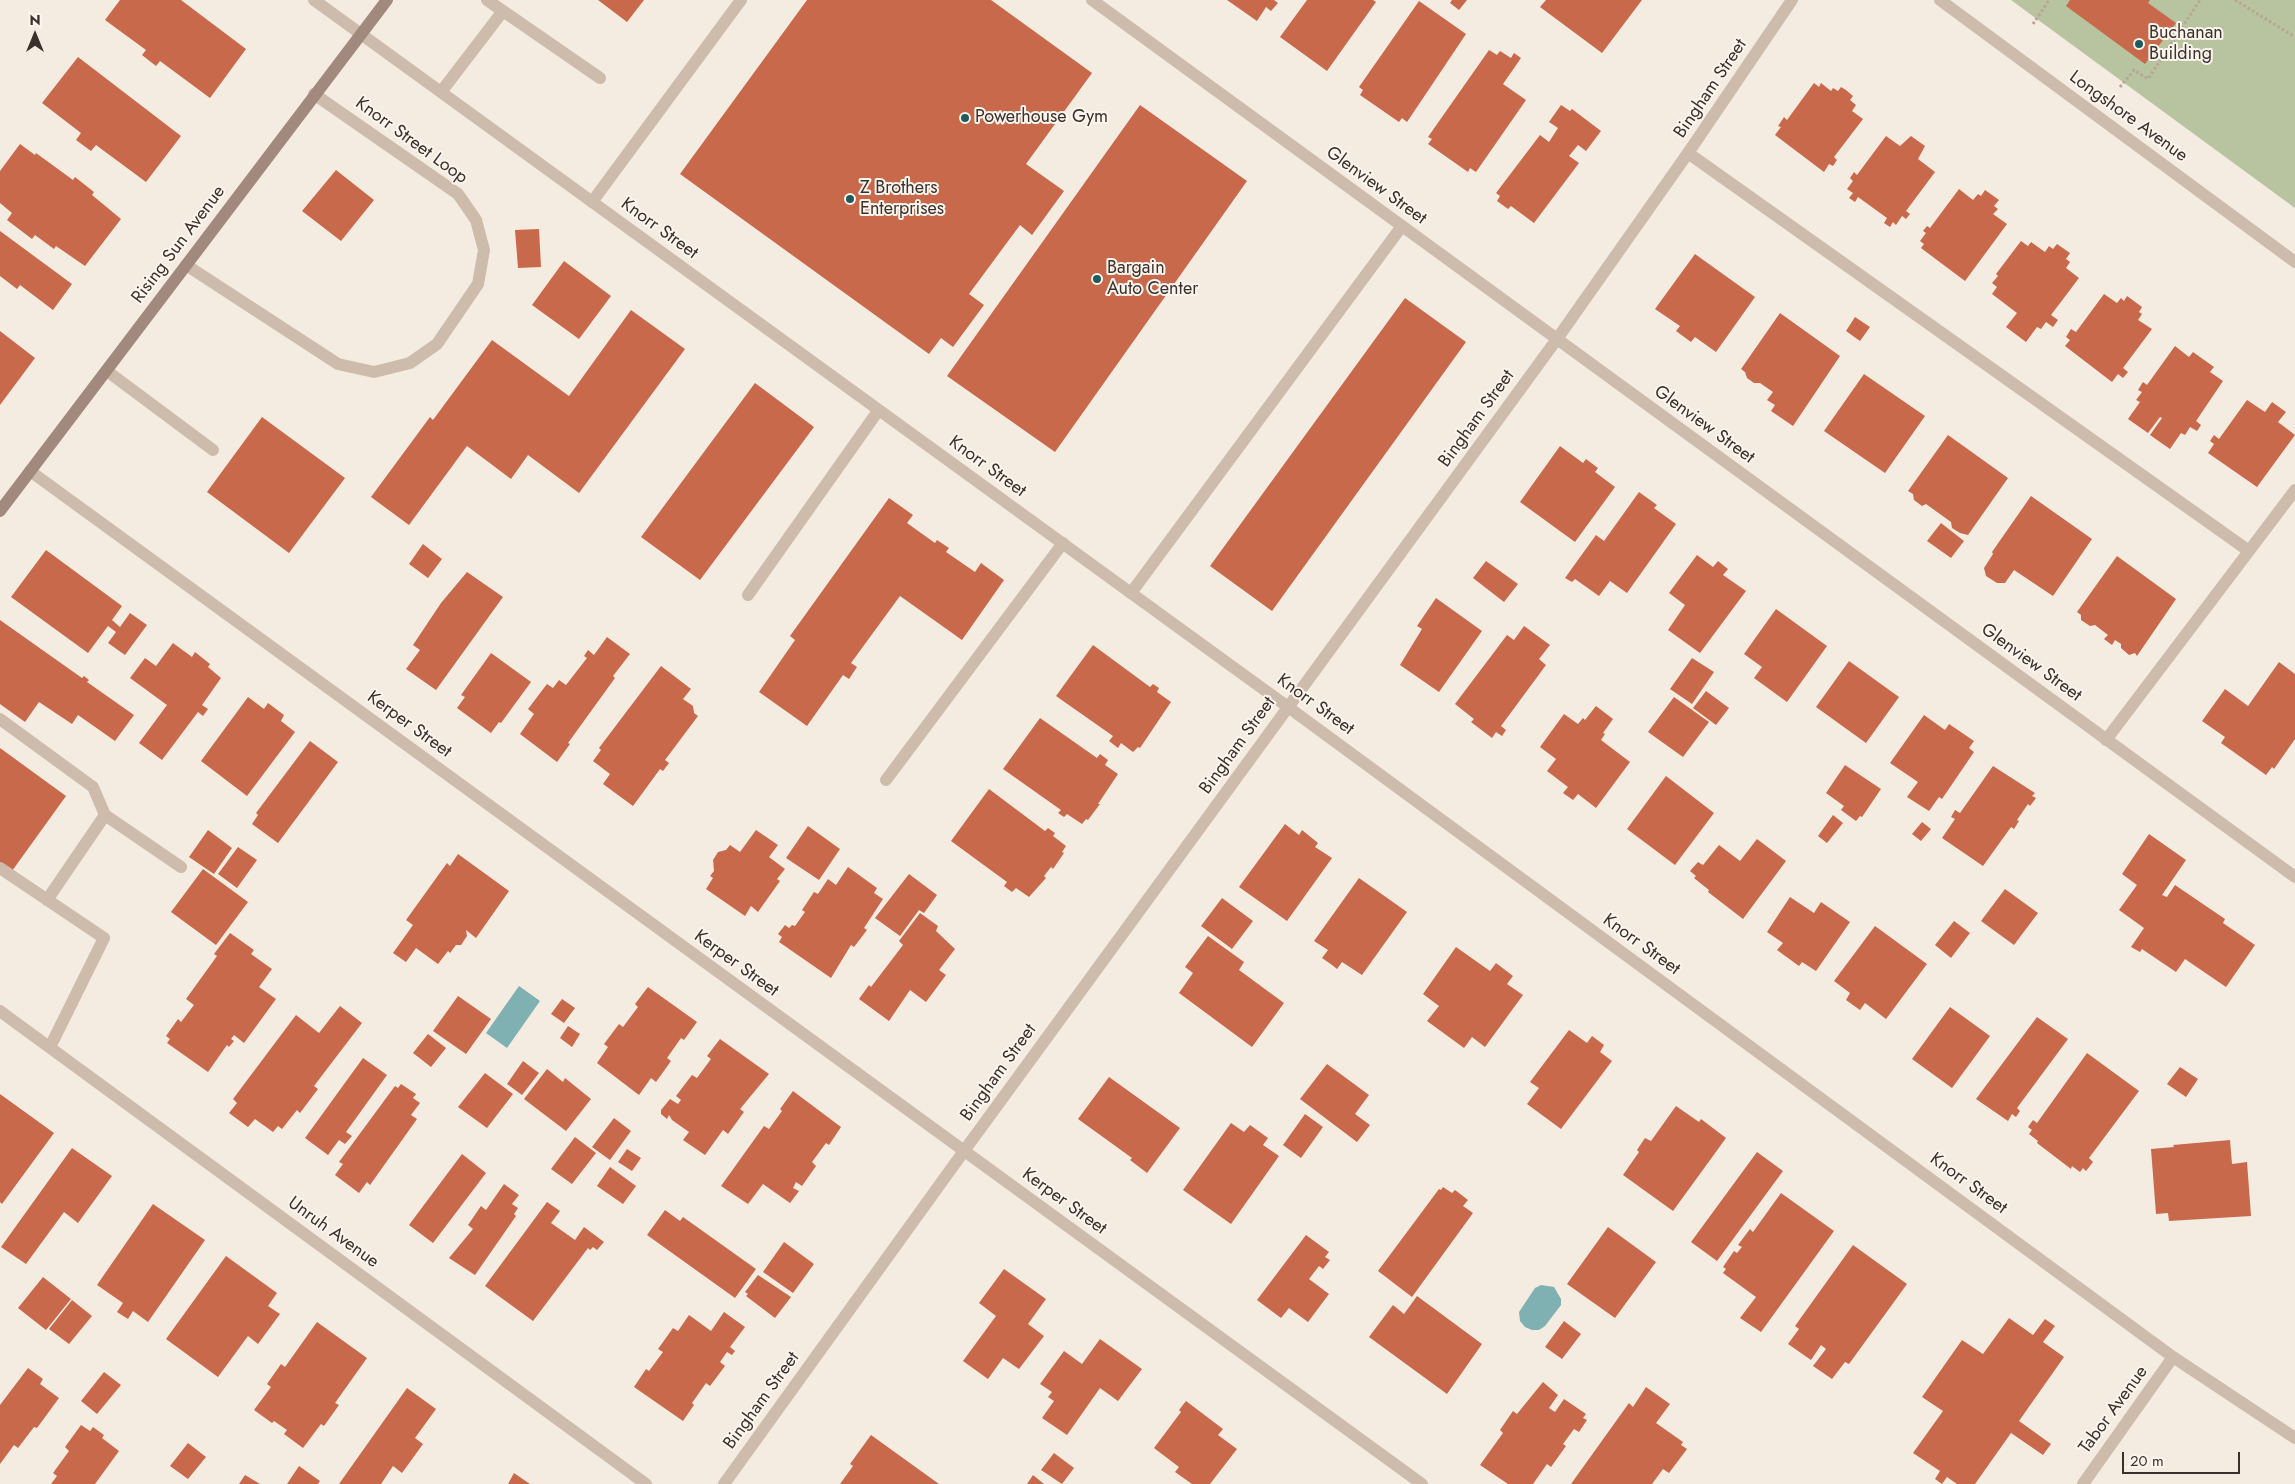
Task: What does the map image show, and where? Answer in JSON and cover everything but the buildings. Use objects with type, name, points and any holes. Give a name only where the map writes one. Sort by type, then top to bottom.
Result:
[{"type":"main road","name":"Rising Sun Avenue","points":[[0,511],[360,33],[387,0]]},
{"type":"street","name":"Knorr Street","points":[[314,0],[1288,707],[2173,1357],[2295,1438]]},
{"type":"street","points":[[487,0],[600,78]]},
{"type":"street","points":[[592,202],[741,0]]},
{"type":"street","name":"Glenview Street","points":[[1092,0],[2295,877]]},
{"type":"street","name":"Bingham Street","points":[[724,1484],[964,1151],[1557,339],[1688,153],[1792,0]]},
{"type":"street","name":"Longshore Avenue","points":[[1940,0],[2295,262]]},
{"type":"street","points":[[441,92],[503,11]]},
{"type":"street","name":"Knorr Street Loop","points":[[186,265],[338,364],[374,372],[410,363],[437,344],[478,284],[484,250],[476,220],[458,194],[314,94]]},
{"type":"street","points":[[1688,153],[2249,551]]},
{"type":"street","points":[[1130,593],[1402,226]]},
{"type":"street","points":[[107,371],[213,450]]},
{"type":"street","points":[[748,594],[878,411]]},
{"type":"street","name":"Kerper Street","points":[[30,471],[1422,1484]]},
{"type":"street","points":[[2106,740],[2295,490]]},
{"type":"street","points":[[886,780],[1063,543]]},
{"type":"street","points":[[0,719],[93,787],[105,815],[180,867]]},
{"type":"street","points":[[47,900],[105,815]]},
{"type":"street","points":[[0,868],[104,938],[50,1047]]},
{"type":"street","name":"Unruh Avenue","points":[[0,1011],[646,1484]]},
{"type":"street","name":"Tabor Avenue","points":[[2083,1484],[2173,1357]]},
{"type":"path","points":[[2033,24],[2049,0]]},
{"type":"path","points":[[2120,87],[2134,70],[2148,79],[2200,0]]},
{"type":"path","points":[[2235,0],[2295,37]]},
{"type":"green space","points":[[2011,0],[2295,0],[2295,208]]},
{"type":"water","points":[[519,986],[540,1001],[507,1048],[486,1033]]},
{"type":"water","points":[[1541,1285],[1554,1287],[1561,1299],[1561,1305],[1545,1326],[1539,1330],[1532,1330],[1525,1327],[1520,1321],[1519,1312],[1535,1288]]},
{"type":"place","name":"Buchanan Building","points":[[2139,44]]},
{"type":"place","name":"Powerhouse Gym","points":[[965,118]]},
{"type":"place","name":"Z Brothers Enterprises","points":[[850,199]]},
{"type":"place","name":"Bargain Auto Center","points":[[1097,279]]}]
